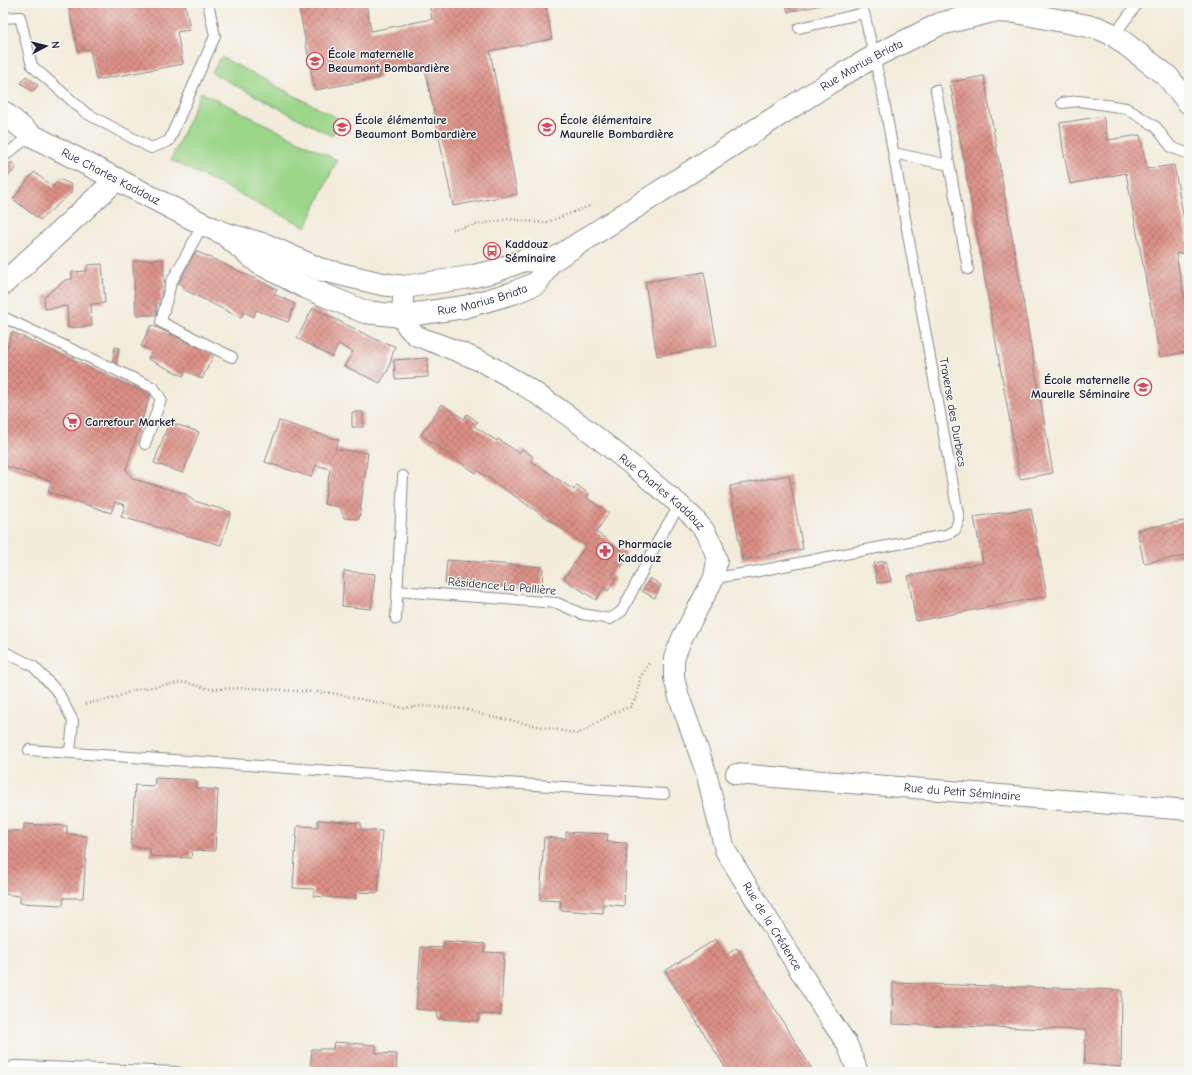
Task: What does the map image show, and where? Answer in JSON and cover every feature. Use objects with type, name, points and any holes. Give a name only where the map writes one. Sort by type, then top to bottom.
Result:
[{"type":"street","name":"Rue Marius Briata","points":[[402,316],[464,307],[512,293],[537,283],[550,262],[840,76],[875,56],[940,24],[992,7],[1098,28],[1114,35],[1167,76],[1189,103]]},
{"type":"street","name":"Rue Charles Kaddouz","points":[[3,112],[31,134],[223,233],[266,245],[319,269],[382,284],[404,287]]},
{"type":"street","points":[[3,284],[117,179]]},
{"type":"street","name":"Rue Charles Kaddouz","points":[[223,233],[259,263],[305,287],[365,312],[402,316],[403,322],[408,330],[417,336],[489,365],[541,396],[590,431],[693,516],[704,530],[713,547],[717,560],[714,578],[682,638],[674,658],[674,678],[679,697],[706,772]]},
{"type":"street","name":"Rue Marius Briata","points":[[404,287],[476,276],[496,271],[524,260],[550,262]]},
{"type":"street","points":[[402,316],[404,287]]},
{"type":"street","name":"Rue de la Crédence","points":[[706,772],[725,850],[847,1044],[858,1072]]},
{"type":"street","name":"Rue du Petit Séminaire","points":[[736,774],[1189,810]]},
{"type":"lane","points":[[3,18],[20,17],[32,66],[86,113],[151,148],[169,141],[214,36],[208,3]]},
{"type":"lane","points":[[1114,35],[1138,3]]},
{"type":"lane","name":"Traverse des Durbecs","points":[[714,578],[754,572],[946,535],[955,530],[959,519],[894,153],[875,56],[864,13],[799,28]]},
{"type":"lane","points":[[936,90],[968,269]]},
{"type":"lane","points":[[1062,103],[1079,101],[1126,108],[1156,127],[1171,147],[1189,154]]},
{"type":"lane","points":[[3,157],[31,134]]},
{"type":"lane","points":[[894,153],[949,165]]},
{"type":"lane","points":[[203,224],[171,283],[161,322],[232,357]]},
{"type":"lane","points":[[3,317],[154,388],[161,399],[145,444]]},
{"type":"lane","points":[[396,619],[403,476]]},
{"type":"lane","name":"Résidence La Pallière","points":[[398,591],[557,604],[582,614],[610,619],[622,611],[662,533],[680,505]]},
{"type":"lane","points":[[3,651],[33,666],[58,692],[73,721],[70,753]]},
{"type":"lane","points":[[29,750],[664,794]]},
{"type":"lane","points":[[5,1072],[14,1066],[177,1072]]},
{"type":"path","points":[[452,229],[509,219],[545,223],[592,204],[605,226]]},
{"type":"path","points":[[66,708],[115,698],[133,690],[184,682],[209,689],[249,688],[332,693],[404,708],[424,706],[464,709],[488,716],[578,734],[616,711],[630,707],[637,697],[640,678],[659,649],[679,645]]},
{"type":"green space","points":[[221,57],[341,120],[332,136],[212,73]]},
{"type":"green space","points":[[201,92],[337,160],[306,227],[171,160]]},
{"type":"building","points":[[68,3],[185,3],[190,30],[177,32],[183,64],[96,80],[90,49],[78,51]]},
{"type":"building","points":[[298,3],[366,3],[371,31],[432,19],[429,3],[545,3],[552,39],[490,51],[517,194],[453,206],[424,63],[379,72],[380,78],[315,90]]},
{"type":"building","points":[[786,3],[826,3],[826,4],[788,12]]},
{"type":"building","points":[[26,76],[38,85],[32,92],[21,83]]},
{"type":"building","points":[[984,76],[1053,473],[1020,479],[950,82]]},
{"type":"building","points":[[1103,116],[1108,140],[1140,135],[1147,169],[1174,165],[1189,248],[1189,252],[1176,254],[1185,302],[1189,302],[1189,362],[1186,352],[1160,357],[1126,173],[1070,184],[1063,149],[1060,123]]},
{"type":"building","points":[[12,162],[16,169],[3,180],[3,168]]},
{"type":"building","points":[[34,172],[53,187],[59,179],[72,185],[71,193],[40,220],[13,199]]},
{"type":"building","points":[[3,244],[7,250],[3,253]]},
{"type":"building","points":[[196,251],[277,289],[274,294],[295,304],[288,322],[256,310],[254,317],[244,312],[241,318],[183,289],[185,287],[179,283]]},
{"type":"building","points":[[163,259],[165,291],[161,291],[162,303],[156,303],[157,315],[136,315],[133,261]]},
{"type":"building","points":[[102,264],[105,303],[91,304],[92,326],[68,328],[67,306],[45,309],[44,297],[65,280],[72,279],[72,272],[87,271],[87,265]]},
{"type":"building","points":[[704,272],[717,346],[657,356],[645,282]]},
{"type":"building","points":[[313,308],[377,340],[395,346],[388,370],[380,383],[344,366],[353,352],[339,344],[332,357],[297,338]]},
{"type":"building","points":[[151,325],[214,354],[202,379],[186,371],[183,376],[148,359],[152,351],[141,346]]},
{"type":"building","name":"Carrefour Market","points":[[12,332],[150,395],[126,469],[133,479],[186,494],[194,501],[231,512],[221,545],[121,517],[125,505],[115,502],[111,513],[48,492],[51,481],[3,465],[3,359]]},
{"type":"building","points":[[115,347],[119,348],[116,365],[112,363]]},
{"type":"building","points":[[427,358],[428,377],[395,379],[394,360]]},
{"type":"building","points":[[442,404],[464,419],[467,414],[478,422],[474,426],[497,441],[498,439],[519,453],[522,449],[526,451],[533,457],[531,461],[574,490],[577,485],[589,494],[587,498],[609,513],[596,532],[627,554],[612,575],[616,578],[608,591],[604,587],[596,600],[564,579],[586,545],[478,471],[476,473],[421,435]]},
{"type":"building","points":[[352,412],[363,412],[363,427],[352,427]]},
{"type":"building","points":[[279,421],[339,440],[335,449],[368,453],[359,519],[344,518],[340,507],[324,504],[330,469],[316,465],[311,477],[265,462]]},
{"type":"building","points":[[169,422],[199,432],[183,473],[154,463]]},
{"type":"building","points":[[789,475],[803,549],[742,560],[730,486]]},
{"type":"building","points":[[1031,508],[1047,596],[916,621],[908,576],[983,563],[974,517]]},
{"type":"building","points":[[1189,520],[1189,555],[1144,563],[1137,530]]},
{"type":"building","points":[[447,560],[543,567],[542,589],[445,583]]},
{"type":"building","points":[[886,561],[891,581],[877,583],[874,563]]},
{"type":"building","points":[[344,571],[375,574],[371,609],[342,606]]},
{"type":"building","points":[[650,578],[661,585],[655,598],[642,591]]},
{"type":"building","points":[[155,778],[196,780],[196,788],[218,790],[215,851],[192,850],[191,858],[150,856],[150,848],[131,846],[135,785],[154,786]]},
{"type":"building","points":[[318,820],[361,823],[361,830],[382,831],[378,893],[356,892],[356,899],[313,896],[314,889],[293,888],[297,826],[318,827]]},
{"type":"building","points":[[24,824],[67,826],[67,834],[87,836],[83,898],[64,898],[63,905],[20,903],[20,896],[3,894],[7,831],[24,831]]},
{"type":"building","points":[[566,832],[608,834],[607,842],[627,843],[624,906],[603,904],[603,913],[560,910],[561,901],[540,900],[544,837],[566,839]]},
{"type":"building","points":[[716,939],[726,955],[737,948],[814,1072],[728,1072],[665,971]]},
{"type":"building","points":[[444,941],[485,944],[484,952],[504,953],[501,1015],[479,1014],[479,1021],[437,1019],[438,1011],[416,1009],[421,947],[443,948]]},
{"type":"building","points":[[893,983],[1122,990],[1121,1067],[1084,1064],[1086,1030],[892,1024]]},
{"type":"building","points":[[334,1042],[376,1045],[376,1053],[397,1054],[396,1072],[310,1072],[312,1049],[333,1049]]},
{"type":"place","name":"École maternelle Beaumont Bombardière","points":[[315,61]]},
{"type":"place","name":"École élémentaire Beaumont Bombardière","points":[[342,127]]},
{"type":"place","name":"École élémentaire Maurelle Bombardière","points":[[547,127]]},
{"type":"place","name":"Kaddouz Séminaire","points":[[492,251]]},
{"type":"place","name":"École maternelle Maurelle Séminaire","points":[[1143,387]]},
{"type":"place","name":"Carrefour Market","points":[[72,422]]},
{"type":"place","name":"Pharmacie Kaddouz","points":[[605,551]]}]
